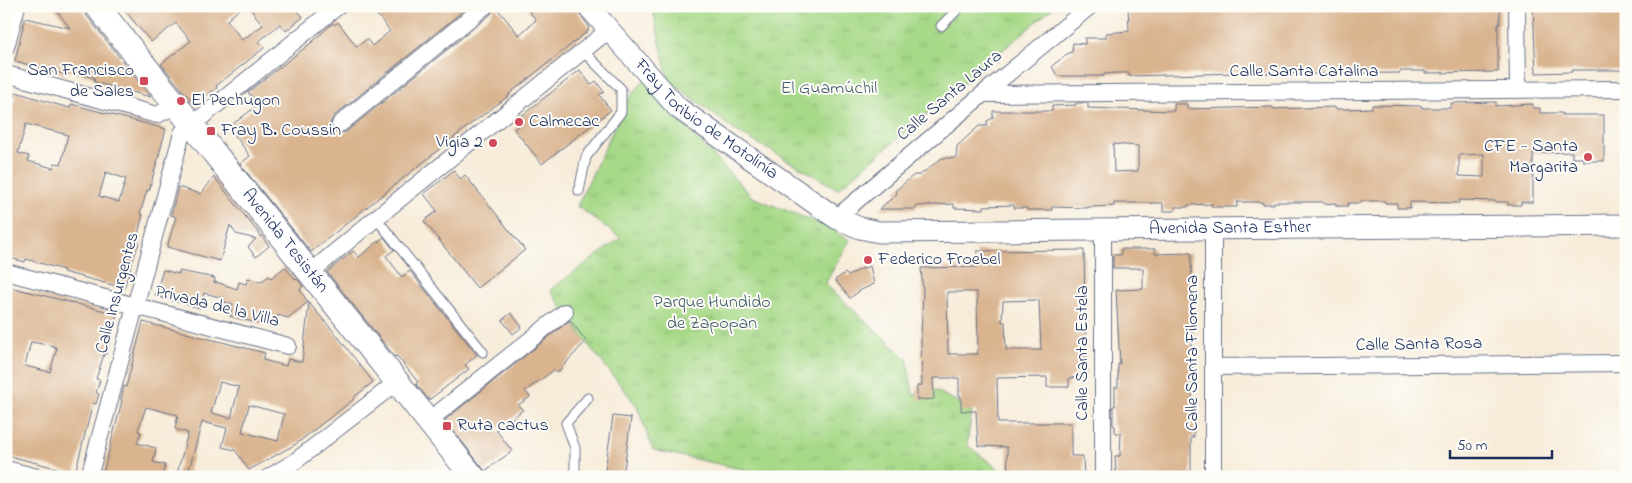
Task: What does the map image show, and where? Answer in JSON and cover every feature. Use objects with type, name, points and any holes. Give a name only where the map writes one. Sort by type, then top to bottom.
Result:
[{"type":"main road","name":"Avenida Tesistán","points":[[97,6],[311,272],[427,422],[473,477]]},
{"type":"street","points":[[6,48],[17,6]]},
{"type":"street","name":"Calle Insurgentes","points":[[89,477],[182,134],[338,6]]},
{"type":"street","points":[[340,124],[485,6]]},
{"type":"street","name":"Fray Toribio de Motolinía","points":[[588,6],[678,108],[836,218]]},
{"type":"street","name":"Calle Santa Laura","points":[[836,218],[1090,6]]},
{"type":"street","points":[[1517,6],[1518,90]]},
{"type":"street","points":[[311,272],[610,29]]},
{"type":"street","points":[[6,74],[157,116],[177,105]]},
{"type":"street","name":"Calle Santa Catalina","points":[[983,94],[1626,89]]},
{"type":"street","name":"Avenida Santa Esther","points":[[836,218],[860,228],[879,232],[1626,225]]},
{"type":"street","name":"Calle Santa Filomena","points":[[1213,229],[1213,477]]},
{"type":"street","name":"Calle Santa Estela","points":[[1103,230],[1103,477]]},
{"type":"street","name":"Privada de la Villa","points":[[6,272],[288,346]]},
{"type":"street","points":[[427,422],[565,312]]},
{"type":"street","name":"Calle Santa Rosa","points":[[1213,367],[1626,363]]},
{"type":"street","points":[[269,477],[293,463],[397,382]]},
{"type":"street","points":[[6,469],[37,477]]},
{"type":"lane","points":[[941,26],[961,6]]},
{"type":"lane","points":[[579,191],[586,157],[621,112],[621,89],[584,51]]},
{"type":"lane","points":[[376,218],[483,352]]},
{"type":"lane","points":[[575,477],[575,448],[566,424],[588,398]]},
{"type":"green space","name":"El Guamúchil","points":[[652,6],[1055,6],[838,189],[734,130],[668,79]]},
{"type":"green space","name":"Parque Hundido de Zapopan","points":[[645,79],[675,115],[752,197],[829,227],[850,240],[825,284],[907,359],[913,395],[935,390],[972,410],[967,445],[1009,477],[779,477],[653,450],[637,406],[587,343],[550,290],[621,238],[577,206],[627,101]]},
{"type":"building","points":[[53,6],[79,6],[151,97],[94,82],[95,78],[74,72],[68,71],[67,75],[15,61],[25,18],[70,28]]},
{"type":"building","points":[[121,6],[243,6],[227,20],[242,40],[263,25],[248,6],[294,6],[303,17],[286,31],[280,24],[258,42],[264,48],[216,86],[217,88],[194,104],[161,64],[191,41],[176,23],[151,42]]},
{"type":"building","points":[[370,6],[469,6],[334,116],[330,126],[337,133],[346,132],[491,14],[495,6],[519,35],[536,20],[525,6],[573,6],[589,26],[588,31],[510,95],[472,123],[311,252],[240,164],[250,156],[229,127],[258,105],[248,92],[311,43],[333,23],[335,25],[338,22],[357,47],[367,39],[372,46],[390,31]]},
{"type":"building","points":[[1128,6],[1500,6],[1498,72],[1425,73],[1425,71],[1400,71],[1400,73],[1240,73],[1129,76],[1129,73],[1116,73],[1104,74],[1104,76],[1057,76],[1052,66],[1072,52],[1073,43],[1085,44],[1085,38],[1106,38],[1106,33],[1129,31]]},
{"type":"building","points":[[1533,6],[1626,6],[1626,70],[1572,70],[1572,72],[1536,73]]},
{"type":"building","points":[[580,70],[591,85],[596,81],[604,92],[599,95],[611,110],[542,164],[514,129],[523,122],[520,117]]},
{"type":"building","points":[[16,92],[70,108],[71,104],[166,129],[149,191],[147,190],[140,214],[143,215],[136,241],[139,242],[124,288],[63,272],[64,270],[26,259],[25,262],[6,257],[6,100],[14,102]],"holes":[[[26,124],[68,135],[61,164],[54,163],[53,168],[28,161],[29,156],[18,153]],[[106,172],[126,179],[119,202],[99,196]]]},
{"type":"building","points":[[1496,102],[1496,106],[1533,104],[1533,108],[1540,108],[1540,113],[1604,115],[1604,161],[1583,161],[1583,158],[1572,158],[1572,152],[1533,153],[1533,202],[1521,202],[1521,205],[1508,205],[1508,202],[1496,201],[1459,200],[1459,203],[1410,202],[1410,208],[1397,208],[1397,203],[1385,203],[1385,201],[1361,201],[1361,203],[1348,203],[1348,206],[1336,206],[1336,203],[1323,204],[1323,202],[1274,202],[1274,204],[1262,204],[1262,202],[1237,202],[1237,207],[1212,207],[1212,204],[1188,205],[1188,207],[1175,207],[1175,211],[1163,211],[1163,203],[1114,203],[1114,206],[1088,208],[1052,207],[1052,210],[1027,210],[1027,208],[1014,208],[1014,205],[984,206],[984,209],[954,208],[954,204],[916,206],[916,209],[879,209],[897,194],[895,191],[914,175],[920,175],[942,158],[956,158],[957,146],[979,126],[987,126],[987,121],[993,118],[993,111],[1052,111],[1052,106],[1076,105],[1076,103],[1088,103],[1088,108],[1174,111],[1174,104],[1187,104],[1187,109],[1335,107],[1335,109],[1348,109],[1372,108],[1372,105],[1451,108],[1451,103]],"holes":[[[1113,144],[1138,146],[1138,171],[1114,172]],[[1484,154],[1484,177],[1459,176],[1459,155]]]},
{"type":"building","points":[[454,170],[460,179],[465,175],[525,250],[477,288],[424,221],[437,211],[424,194]]},
{"type":"building","points":[[214,177],[269,246],[256,257],[248,247],[256,239],[236,234],[230,225],[220,261],[167,247],[176,217],[171,215],[178,187],[201,194]]},
{"type":"building","points":[[384,237],[394,250],[386,256],[402,277],[410,271],[477,355],[465,365],[469,369],[429,400],[416,384],[418,382],[397,356],[395,357],[327,272],[353,251],[359,257]]},
{"type":"building","points":[[1121,249],[1155,249],[1155,254],[1191,253],[1192,308],[1194,308],[1191,347],[1193,347],[1192,404],[1194,437],[1191,437],[1191,477],[1116,477],[1115,456],[1120,456],[1121,433],[1115,433],[1115,426],[1113,425],[1115,387],[1118,387],[1118,364],[1120,364],[1116,290],[1143,289],[1143,268],[1113,268],[1113,255],[1121,255]]},
{"type":"building","points":[[1084,250],[1086,377],[1069,378],[1069,387],[1047,387],[1047,377],[997,378],[998,423],[1071,423],[1071,456],[1083,456],[1084,477],[1008,477],[1007,447],[978,446],[976,411],[961,411],[959,378],[933,378],[934,399],[917,400],[917,386],[922,385],[921,335],[923,292],[921,268],[977,267],[977,251]],"holes":[[[947,292],[977,292],[978,354],[948,354]],[[1039,300],[1041,350],[1006,350],[1005,322],[1002,322],[1003,301]]]},
{"type":"building","points":[[870,266],[874,284],[850,298],[835,280],[845,273],[848,276]]},
{"type":"building","points":[[285,267],[303,286],[300,290],[308,302],[288,318],[278,315],[276,328],[230,316],[233,304],[224,302],[224,298],[204,293],[200,308],[155,296],[163,270],[179,274],[179,271],[215,278],[214,283],[237,289],[239,282],[246,284],[248,278],[260,282],[269,276],[271,278]]},
{"type":"building","points":[[6,286],[117,314],[106,354],[104,354],[96,379],[100,380],[96,393],[99,394],[96,404],[93,403],[75,473],[6,455]],"holes":[[[31,342],[57,348],[50,372],[25,366]]]},
{"type":"building","points":[[309,303],[373,382],[296,444],[249,470],[235,450],[222,447],[227,428],[202,422],[187,477],[177,474],[188,433],[175,429],[178,415],[146,407],[138,431],[141,432],[137,443],[156,448],[153,462],[165,465],[162,477],[102,477],[122,401],[124,386],[126,387],[143,322],[265,353],[263,360],[286,366],[288,359],[302,362]],"holes":[[[220,382],[239,387],[231,418],[211,413]],[[249,405],[284,414],[278,441],[242,432]]]},
{"type":"building","points":[[511,313],[522,327],[513,334],[502,320]]},
{"type":"building","points":[[570,320],[586,341],[557,373],[554,370],[525,391],[530,397],[518,405],[523,410],[496,430],[512,451],[485,471],[445,420]]},
{"type":"building","points":[[613,416],[631,418],[623,477],[604,477]]},
{"type":"place","name":"San Francisco de Sales","points":[[144,81]]},
{"type":"place","name":"El Pechugon","points":[[181,101]]},
{"type":"place","name":"Calmecac","points":[[519,122]]},
{"type":"place","name":"Fray B. Coussin","points":[[211,131]]},
{"type":"place","name":"Vigia 2","points":[[493,143]]},
{"type":"place","name":"CFE - Santa Margarita","points":[[1588,157]]},
{"type":"place","name":"Federico Froebel","points":[[868,260]]},
{"type":"place","name":"Ruta cactus","points":[[447,426]]}]
